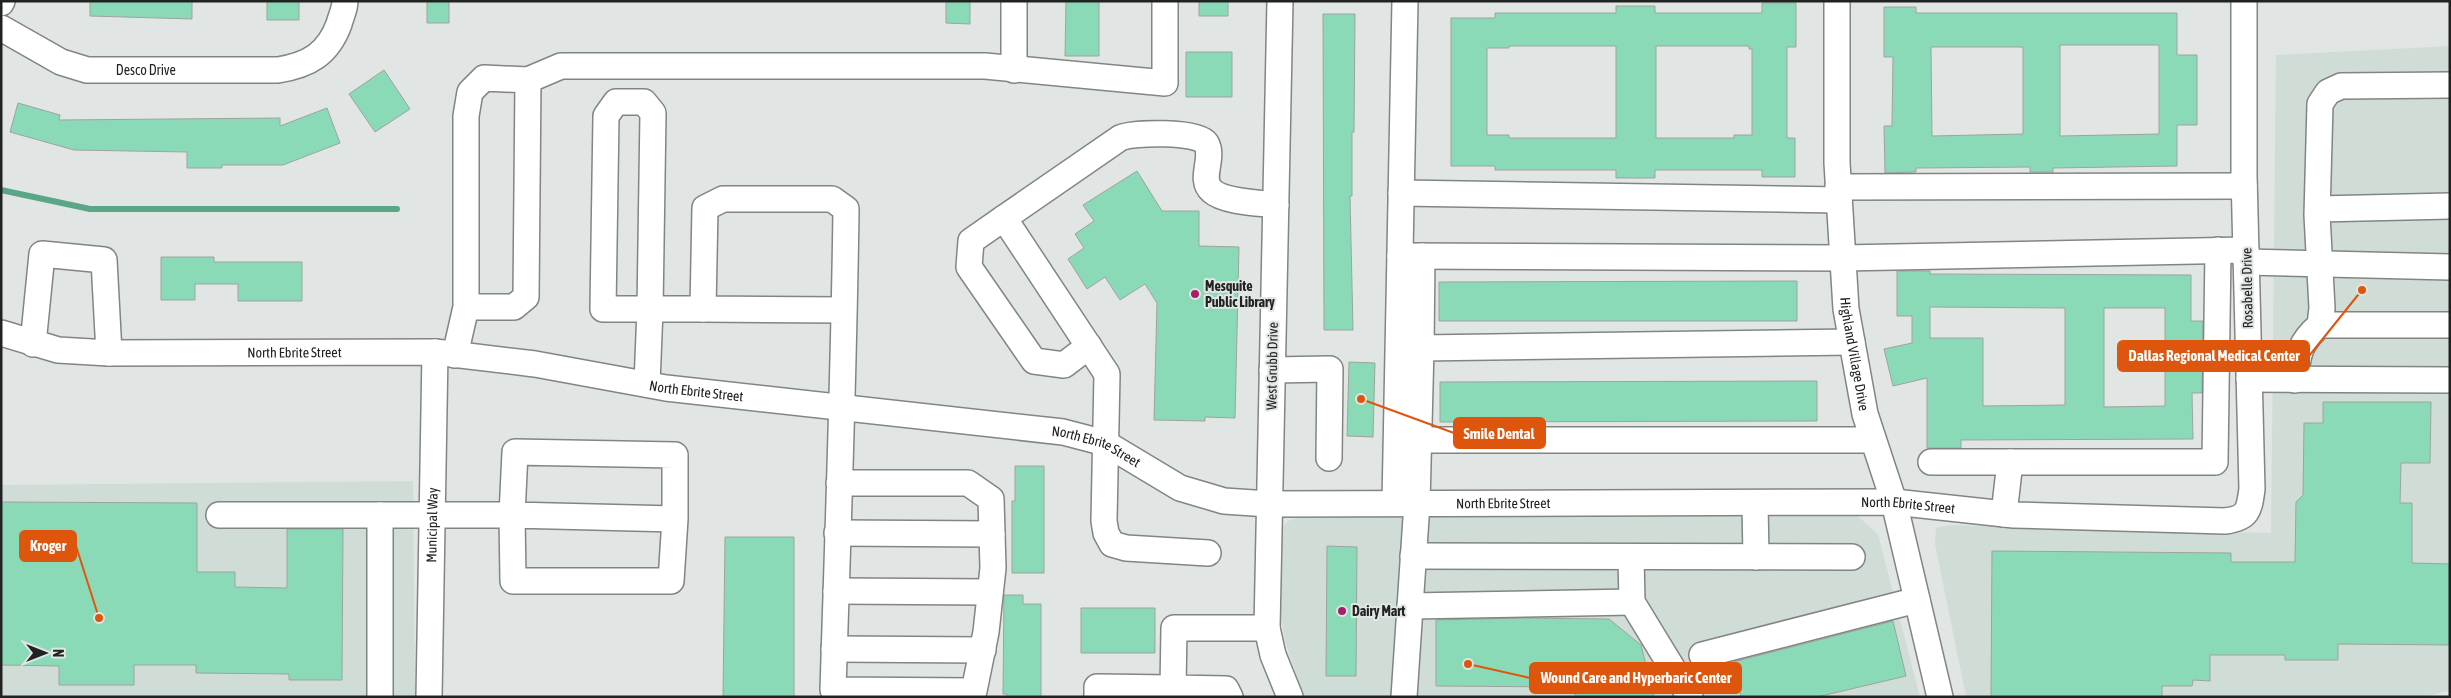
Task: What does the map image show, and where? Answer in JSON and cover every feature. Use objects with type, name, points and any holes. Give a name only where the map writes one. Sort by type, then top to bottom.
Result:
[{"type":"street","name":"Desco Drive","points":[[1,28],[61,62],[87,70],[278,70],[300,66],[323,51],[333,39],[345,1]]},
{"type":"street","points":[[1014,1],[1014,70]]},
{"type":"street","points":[[466,307],[514,307],[526,297],[528,80],[561,66],[985,66],[1164,83],[1165,1]]},
{"type":"street","name":"West Grubb Drive","points":[[1280,1],[1268,504],[1267,628],[1273,655],[1290,697]]},
{"type":"street","points":[[1405,1],[1401,193],[1422,348],[1419,440],[1406,504]]},
{"type":"street","name":"Highland Village Drive","points":[[1837,1],[1839,193],[1846,308],[1865,414],[1894,502],[1940,697]]},
{"type":"street","name":"Rosabelle Drive","points":[[2188,520],[2238,519],[2244,516],[2248,509],[2252,489],[2244,186],[2244,1]]},
{"type":"street","name":"Municipal Way","points":[[429,697],[431,515],[445,353],[466,307],[466,116],[470,92],[484,78],[528,80]]},
{"type":"street","points":[[2320,325],[2322,308],[2318,209],[2320,104],[2328,92],[2341,86],[2450,86]]},
{"type":"street","points":[[647,384],[650,308],[653,113],[644,102],[616,102],[606,116],[603,308],[650,308],[703,308],[844,310]]},
{"type":"street","points":[[1089,346],[1064,365],[1034,360],[969,267],[971,241],[1120,138],[1142,133],[1198,137],[1206,143],[1208,153],[1206,181],[1211,191],[1221,197],[1276,205]]},
{"type":"street","points":[[1401,193],[1839,193],[2244,186]]},
{"type":"street","points":[[703,308],[705,208],[723,199],[832,199],[846,209],[833,690],[974,691],[983,650],[993,568],[991,499],[968,483],[839,483]]},
{"type":"street","points":[[2318,209],[2450,206]]},
{"type":"street","points":[[1004,218],[1107,374],[1104,521],[1106,533],[1112,544],[1126,548],[1208,554]]},
{"type":"street","points":[[1411,256],[1843,258],[2218,250],[2246,256],[2320,264],[2450,267]]},
{"type":"street","points":[[1931,462],[2215,462],[2218,250]]},
{"type":"street","points":[[33,344],[42,254],[104,260],[109,353]]},
{"type":"street","points":[[1404,697],[1414,556],[1406,504],[1411,256]]},
{"type":"street","points":[[2295,380],[2299,352],[2306,337],[2320,325],[2450,325]]},
{"type":"street","name":"North Ebrite Street","points":[[1,333],[58,350],[109,353],[445,353],[535,364],[647,384],[841,408],[1063,432],[1105,442],[1180,488],[1224,501],[1268,504],[1894,502],[2004,514],[2188,520]]},
{"type":"street","points":[[1422,348],[1852,342]]},
{"type":"street","points":[[1272,370],[1330,369],[1329,458]]},
{"type":"street","points":[[2249,379],[2450,380]]},
{"type":"street","points":[[1419,440],[1873,440]]},
{"type":"street","points":[[515,452],[675,455],[676,520],[671,581],[513,581],[512,515],[515,452]]},
{"type":"street","points":[[2004,514],[2010,462]]},
{"type":"street","points":[[1755,503],[1756,557]]},
{"type":"street","points":[[219,515],[512,515],[676,520]]},
{"type":"street","points":[[380,515],[380,697]]},
{"type":"street","points":[[837,533],[992,534]]},
{"type":"street","points":[[1414,556],[1852,557]]},
{"type":"street","points":[[1631,557],[1632,602],[1690,697]]},
{"type":"street","points":[[836,590],[990,592]]},
{"type":"street","points":[[1702,654],[1917,600]]},
{"type":"street","points":[[1410,606],[1632,602]]},
{"type":"street","points":[[1174,688],[1174,628],[1267,628]]},
{"type":"street","points":[[834,649],[983,650]]},
{"type":"street","points":[[1097,697],[1097,687],[1226,689],[1230,697]]},
{"type":"shaded area","points":[[2450,46],[2450,690],[2425,697],[1966,697],[1935,544],[1936,528],[1950,525],[2271,533],[2276,55]]},
{"type":"shaded area","points":[[413,481],[415,697],[1,697],[1,485]]},
{"type":"shaded area","points":[[1853,512],[1878,534],[1920,697],[1304,697],[1284,638],[1281,615],[1280,530],[1288,521],[1304,515]]},
{"type":"building","points":[[90,1],[192,1],[192,19],[90,16]]},
{"type":"building","points":[[267,1],[299,1],[299,20],[267,20]]},
{"type":"building","points":[[427,1],[449,1],[449,23],[427,23]]},
{"type":"building","points":[[946,1],[970,1],[970,24],[946,23]]},
{"type":"building","points":[[1066,1],[1099,1],[1099,56],[1065,56]]},
{"type":"building","points":[[1199,1],[1228,1],[1228,16],[1199,16]]},
{"type":"building","points":[[1762,3],[1796,3],[1796,47],[1787,47],[1787,138],[1795,138],[1795,177],[1762,177],[1762,170],[1655,170],[1655,178],[1616,178],[1616,170],[1495,170],[1495,166],[1451,166],[1451,18],[1495,18],[1495,13],[1616,13],[1616,6],[1655,6],[1655,13],[1762,13]],"holes":[[[1509,46],[1616,46],[1616,138],[1509,138],[1509,135],[1487,135],[1487,48],[1509,48]],[[1656,46],[1749,46],[1749,49],[1752,49],[1752,135],[1734,135],[1734,138],[1656,138]]]},
{"type":"building","points":[[1884,7],[1916,7],[1916,13],[2177,13],[2177,55],[2197,55],[2197,125],[2177,125],[2177,166],[2053,168],[2053,172],[2030,172],[2030,167],[1916,168],[1916,172],[1885,173],[1884,126],[1892,126],[1893,57],[1884,57]],"holes":[[[2060,45],[2159,45],[2159,134],[2060,136]],[[1931,47],[2023,47],[2023,134],[1932,136]]]},
{"type":"building","points":[[1323,14],[1355,14],[1354,132],[1352,132],[1352,196],[1350,196],[1353,330],[1324,330]]},
{"type":"building","points":[[1186,52],[1232,52],[1232,97],[1186,97]]},
{"type":"building","points":[[384,70],[410,109],[375,132],[349,94]]},
{"type":"building","points":[[18,103],[60,115],[59,120],[280,118],[280,126],[327,108],[340,143],[283,165],[222,165],[222,168],[187,168],[187,152],[74,150],[10,132]]},
{"type":"building","name":"Mesquite Public Library","points":[[1137,171],[1162,211],[1199,211],[1199,246],[1239,247],[1235,418],[1205,417],[1205,421],[1154,420],[1157,303],[1145,284],[1120,300],[1105,277],[1087,289],[1068,259],[1084,248],[1075,234],[1094,221],[1083,205]]},
{"type":"building","points":[[161,257],[214,257],[214,262],[302,262],[302,301],[238,301],[238,284],[195,284],[195,300],[161,300]]},
{"type":"building","points":[[1897,271],[1930,271],[1930,274],[2191,275],[2191,321],[2203,321],[2202,393],[2192,393],[2193,439],[1961,440],[1961,448],[1927,448],[1927,378],[1893,386],[1884,349],[1912,343],[1912,316],[1897,316]],"holes":[[[1930,307],[2065,308],[2065,405],[1983,406],[1983,338],[1930,338]],[[2104,308],[2165,308],[2165,406],[2104,407]]]},
{"type":"building","points":[[1797,281],[1797,321],[1439,321],[1439,282]]},
{"type":"building","points":[[1349,362],[1375,363],[1373,437],[1347,436]]},
{"type":"building","points":[[1817,381],[1817,421],[1440,422],[1440,382]]},
{"type":"building","points":[[2323,402],[2431,402],[2430,463],[2401,463],[2400,503],[2412,503],[2412,563],[2450,564],[2450,645],[2338,644],[2338,660],[2285,660],[2285,655],[2210,655],[2210,681],[2193,680],[2192,686],[2162,686],[2162,697],[1991,697],[1992,551],[2231,553],[2231,562],[2295,562],[2296,502],[2303,495],[2304,423],[2323,423]]},
{"type":"building","points":[[1015,466],[1044,466],[1044,573],[1012,573],[1012,501],[1015,501]]},
{"type":"building","points":[[1,502],[197,503],[197,572],[235,572],[235,587],[287,588],[287,529],[343,529],[342,680],[289,680],[289,674],[196,673],[196,665],[134,665],[134,685],[59,685],[59,666],[1,665]]},
{"type":"building","points":[[725,537],[794,537],[794,697],[723,697]]},
{"type":"building","name":"Dairy Mart","points":[[1327,546],[1357,547],[1356,676],[1326,676]]},
{"type":"building","points":[[1004,595],[1023,595],[1023,604],[1041,604],[1041,697],[1007,697],[1007,694],[1003,694]]},
{"type":"building","points":[[1081,608],[1155,608],[1155,653],[1081,653]]},
{"type":"building","points":[[1609,619],[1641,645],[1654,697],[1578,697],[1565,687],[1436,686],[1436,620]]},
{"type":"building","points":[[1893,621],[1906,676],[1817,697],[1741,697],[1733,662]]},
{"type":"waterway","points":[[1,190],[90,209],[397,209]]},
{"type":"place","name":"Dallas Regional Medical Center","points":[[2362,290]]},
{"type":"place","name":"Mesquite Public Library","points":[[1195,294]]},
{"type":"place","name":"Smile Dental","points":[[1361,399]]},
{"type":"place","name":"Dairy Mart","points":[[1342,611]]},
{"type":"place","name":"Kroger","points":[[99,618]]},
{"type":"place","name":"Wound Care and Hyperbaric Center","points":[[1468,664]]}]
